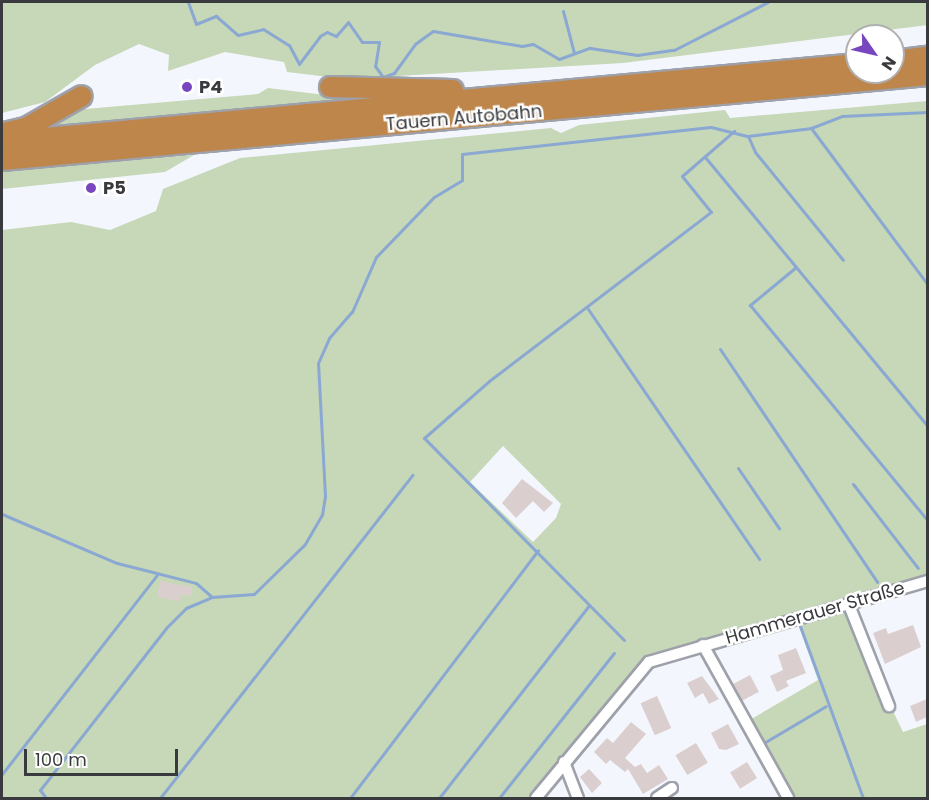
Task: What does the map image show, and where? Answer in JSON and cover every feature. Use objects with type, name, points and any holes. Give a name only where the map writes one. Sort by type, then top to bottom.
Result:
[{"type":"highway","points":[[905,60],[927,57]]},
{"type":"highway","name":"Tauern Autobahn","points":[[2,142],[845,65]]},
{"type":"highway","name":"Tauern Autobahn","points":[[2,160],[927,75]]},
{"type":"highway","points":[[330,87],[508,88],[520,94]]},
{"type":"highway","points":[[2,134],[26,128],[82,96]]},
{"type":"highway","points":[[255,145],[272,135]]},
{"type":"street","name":"Hammerauer Straße","points":[[536,798],[638,670],[649,662],[927,581]]},
{"type":"street","points":[[849,605],[890,706]]},
{"type":"street","name":"Hammerauer Straße","points":[[703,645],[789,798]]},
{"type":"street","points":[[564,762],[578,798]]},
{"type":"street","points":[[657,798],[672,788]]},
{"type":"green space","points":[[2,2],[927,2],[928,25],[905,28],[905,24],[845,24],[845,35],[623,63],[346,79],[287,72],[284,62],[225,52],[168,71],[169,55],[139,44],[95,65],[45,102],[2,113]]},
{"type":"green space","points":[[268,88],[358,99],[42,127],[87,103],[85,109],[258,94]]},
{"type":"green space","points":[[927,101],[927,575],[643,657],[535,798],[2,798],[2,230],[71,222],[110,230],[156,211],[163,189],[240,158],[551,128],[561,133],[579,125],[725,110],[730,118]],"holes":[[[503,446],[561,504],[556,518],[533,542],[470,482]]]},
{"type":"green space","points":[[194,155],[165,172],[2,189],[2,171]]},
{"type":"green space","points":[[845,610],[903,732],[927,724],[927,798],[791,798],[748,721],[818,680],[798,624]]},
{"type":"building","points":[[522,479],[553,503],[544,512],[533,501],[516,518],[502,503]]},
{"type":"building","points":[[160,581],[192,587],[191,596],[181,594],[180,601],[157,597]]},
{"type":"building","points":[[913,625],[921,647],[885,664],[873,633],[886,628],[888,634]]},
{"type":"building","points":[[796,648],[806,673],[786,681],[789,686],[777,692],[770,676],[783,670],[778,655]]},
{"type":"building","points":[[750,675],[759,692],[742,701],[733,684]]},
{"type":"building","points":[[702,676],[719,699],[709,704],[703,693],[695,698],[687,683]]},
{"type":"building","points":[[657,696],[671,728],[655,735],[641,703]]},
{"type":"building","points":[[927,699],[927,717],[916,722],[910,706]]},
{"type":"building","points":[[631,722],[646,734],[625,758],[635,767],[641,764],[647,773],[659,765],[668,779],[643,794],[628,769],[625,772],[610,760],[606,764],[594,752],[607,738],[613,743]]},
{"type":"building","points":[[728,724],[739,744],[726,750],[719,749],[711,733]]},
{"type":"building","points":[[696,743],[708,763],[687,775],[675,755]]},
{"type":"building","points":[[747,762],[757,778],[740,789],[730,773]]},
{"type":"building","points":[[589,769],[602,783],[592,793],[580,777]]},
{"type":"waterway","points":[[188,2],[196,24],[216,16],[238,35],[263,29],[289,45],[299,64],[320,36],[327,32],[336,36],[348,22],[362,42],[379,42],[375,66],[383,77],[394,73],[415,44],[433,31],[522,46],[533,44],[559,59],[590,48],[637,55],[674,50],[768,2]]},
{"type":"waterway","points":[[563,11],[574,53]]},
{"type":"waterway","points":[[46,798],[40,790],[166,628],[186,608],[212,597],[254,594],[305,544],[322,515],[325,496],[318,363],[329,338],[352,312],[376,257],[434,197],[462,180],[462,154],[711,127],[748,136],[811,128],[842,116],[928,112]]},
{"type":"waterway","points":[[811,128],[928,285]]},
{"type":"waterway","points":[[624,640],[424,438],[489,381],[711,212],[682,176],[734,131]]},
{"type":"waterway","points":[[748,136],[755,152],[843,260]]},
{"type":"waterway","points":[[705,157],[928,427]]},
{"type":"waterway","points":[[796,267],[750,305],[928,521]]},
{"type":"waterway","points":[[588,309],[759,559]]},
{"type":"waterway","points":[[720,349],[877,582]]},
{"type":"waterway","points":[[738,468],[779,528]]},
{"type":"waterway","points":[[160,798],[412,475]]},
{"type":"waterway","points":[[853,484],[918,568]]},
{"type":"waterway","points":[[2,514],[117,563],[196,583],[212,597]]},
{"type":"waterway","points":[[350,798],[538,550]]},
{"type":"waterway","points":[[2,774],[157,575]]},
{"type":"waterway","points":[[439,798],[589,605]]},
{"type":"waterway","points":[[800,626],[863,798]]},
{"type":"waterway","points":[[499,798],[614,653]]},
{"type":"waterway","points":[[762,744],[826,706]]},
{"type":"place","name":"P4","points":[[187,87]]},
{"type":"place","name":"P5","points":[[91,188]]}]
